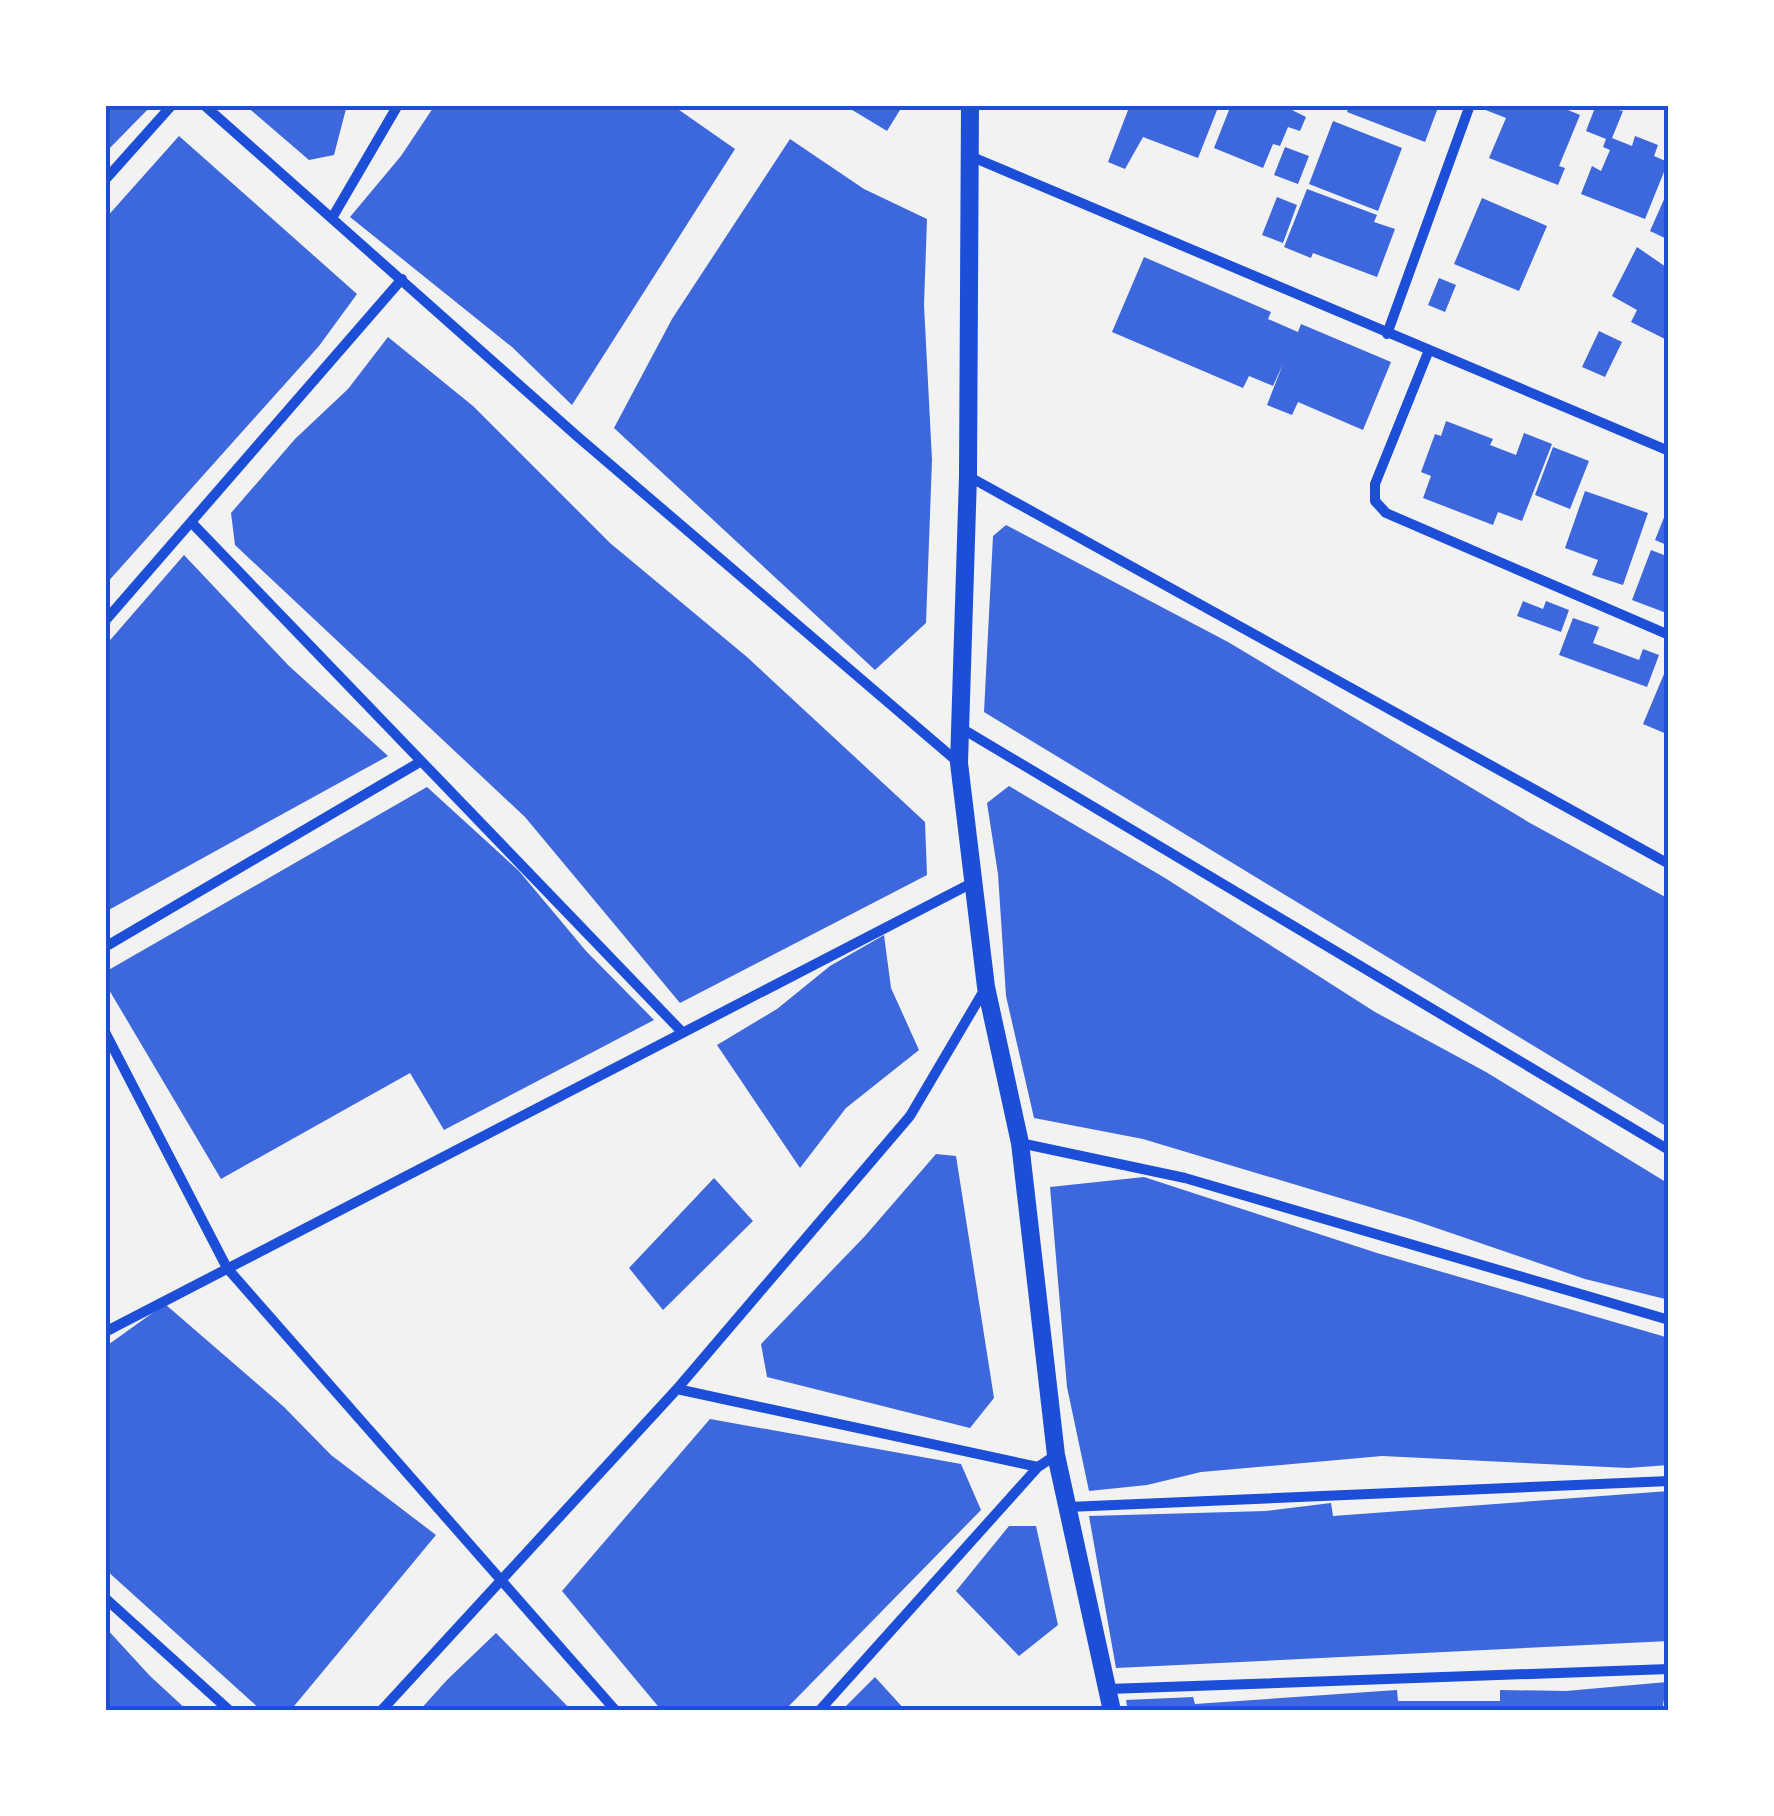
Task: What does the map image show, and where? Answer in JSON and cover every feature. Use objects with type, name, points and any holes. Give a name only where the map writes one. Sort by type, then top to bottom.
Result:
[{"type":"street","points":[[105,180],[172,105]]},
{"type":"street","points":[[204,105],[578,437],[959,763]]},
{"type":"street","points":[[332,218],[398,105]]},
{"type":"street","points":[[970,105],[968,476],[959,763],[986,986],[1020,1143],[1056,1455],[1112,1711]]},
{"type":"street","points":[[1387,334],[1470,105]]},
{"type":"street","points":[[970,156],[1669,451]]},
{"type":"street","points":[[105,620],[402,279]]},
{"type":"street","points":[[1430,350],[1375,484],[1375,501],[1386,513],[1669,635]]},
{"type":"street","points":[[968,476],[1669,864]]},
{"type":"street","points":[[190,522],[682,1033]]},
{"type":"street","points":[[961,728],[1669,1150]]},
{"type":"street","points":[[105,948],[420,762]]},
{"type":"street","points":[[105,1332],[972,883]]},
{"type":"street","points":[[381,1711],[676,1389],[910,1116],[986,986]]},
{"type":"street","points":[[105,1032],[226,1268],[616,1711]]},
{"type":"street","points":[[1020,1143],[1185,1178],[1669,1320]]},
{"type":"street","points":[[676,1389],[1038,1467]]},
{"type":"street","points":[[818,1711],[1038,1467],[1056,1455]]},
{"type":"street","points":[[1068,1507],[1669,1481]]},
{"type":"street","points":[[105,1598],[230,1711]]},
{"type":"street","points":[[1108,1689],[1669,1668]]},
{"type":"building","points":[[105,105],[152,105],[105,153]]},
{"type":"building","points":[[245,105],[347,105],[334,155],[309,160]]},
{"type":"building","points":[[435,105],[672,105],[735,149],[572,405],[512,347],[350,217],[401,156]]},
{"type":"building","points":[[844,105],[903,105],[887,131]]},
{"type":"building","points":[[1130,105],[1219,105],[1198,158],[1143,137],[1125,169],[1108,162]]},
{"type":"building","points":[[1231,105],[1282,105],[1306,117],[1300,131],[1288,127],[1280,146],[1273,144],[1263,168],[1214,148]]},
{"type":"building","points":[[1349,105],[1439,105],[1425,142],[1347,112]]},
{"type":"building","points":[[1485,105],[1556,105],[1580,115],[1559,166],[1565,168],[1558,185],[1489,158],[1506,118],[1483,109]]},
{"type":"building","points":[[1596,105],[1623,111],[1612,138],[1632,146],[1635,136],[1658,145],[1654,156],[1668,162],[1645,219],[1581,194],[1592,166],[1601,171],[1610,150],[1603,147],[1606,139],[1586,131]]},
{"type":"building","points":[[1333,121],[1402,148],[1378,211],[1309,184]]},
{"type":"building","points":[[179,136],[357,294],[319,346],[105,585],[105,219]]},
{"type":"building","points":[[790,139],[864,189],[927,219],[924,305],[932,460],[926,623],[875,670],[614,428],[672,319]]},
{"type":"building","points":[[1285,147],[1309,156],[1298,184],[1274,175]]},
{"type":"building","points":[[1669,188],[1669,240],[1650,231]]},
{"type":"building","points":[[1307,189],[1377,215],[1374,222],[1395,229],[1377,277],[1313,253],[1311,258],[1284,247]]},
{"type":"building","points":[[1277,197],[1297,205],[1283,243],[1262,235]]},
{"type":"building","points":[[1482,198],[1547,226],[1519,291],[1454,264]]},
{"type":"building","points":[[1637,247],[1669,269],[1669,341],[1631,322],[1637,310],[1612,296]]},
{"type":"building","points":[[1144,257],[1271,312],[1268,319],[1298,332],[1301,324],[1391,362],[1363,430],[1298,402],[1292,415],[1267,405],[1283,364],[1273,386],[1249,376],[1243,388],[1112,332]]},
{"type":"building","points":[[1439,278],[1456,285],[1445,312],[1428,305]]},
{"type":"building","points":[[1599,331],[1622,342],[1605,377],[1582,367]]},
{"type":"building","points":[[388,337],[473,406],[610,543],[747,657],[925,822],[927,875],[680,1003],[525,817],[235,545],[231,513],[295,439],[348,389]]},
{"type":"building","points":[[1446,421],[1493,439],[1490,445],[1516,455],[1524,433],[1552,444],[1522,521],[1498,512],[1493,525],[1423,498],[1431,476],[1421,472],[1435,434],[1441,436]]},
{"type":"building","points":[[1553,447],[1589,461],[1570,509],[1535,495]]},
{"type":"building","points":[[1585,491],[1648,513],[1623,585],[1592,575],[1598,560],[1565,548]]},
{"type":"building","points":[[1669,505],[1669,546],[1655,540]]},
{"type":"building","points":[[1006,525],[1228,642],[1530,823],[1669,899],[1669,1128],[984,712],[993,536]]},
{"type":"building","points":[[1651,550],[1669,557],[1669,614],[1632,600]]},
{"type":"building","points":[[184,555],[288,665],[388,756],[105,912],[105,646]]},
{"type":"building","points":[[1523,601],[1543,609],[1546,601],[1569,610],[1561,632],[1517,616]]},
{"type":"building","points":[[1573,618],[1599,627],[1593,643],[1639,660],[1643,649],[1659,655],[1647,687],[1559,655]]},
{"type":"building","points":[[1664,674],[1669,676],[1669,735],[1643,724]]},
{"type":"building","points":[[1009,786],[1165,878],[1375,1012],[1486,1072],[1669,1184],[1669,1300],[1585,1279],[1413,1220],[1143,1139],[1034,1118],[1006,996],[998,874],[987,803]]},
{"type":"building","points":[[427,787],[519,871],[586,951],[654,1020],[444,1130],[410,1073],[221,1179],[105,983],[105,972]]},
{"type":"building","points":[[884,935],[891,988],[919,1050],[846,1108],[800,1168],[717,1045],[777,1009],[830,966]]},
{"type":"building","points":[[936,1154],[956,1156],[994,1398],[970,1428],[767,1377],[761,1344],[865,1236]]},
{"type":"building","points":[[1144,1177],[1377,1253],[1669,1338],[1669,1465],[1628,1468],[1382,1456],[1201,1472],[1147,1485],[1089,1491],[1067,1387],[1050,1187]]},
{"type":"building","points":[[714,1178],[753,1221],[663,1310],[629,1268]]},
{"type":"building","points":[[165,1304],[284,1407],[331,1455],[436,1535],[290,1711],[262,1711],[105,1569],[105,1347]]},
{"type":"building","points":[[710,1419],[961,1464],[981,1510],[784,1711],[662,1711],[562,1591]]},
{"type":"building","points":[[1669,1491],[1669,1641],[1116,1668],[1089,1516],[1266,1511],[1331,1503],[1333,1516]]},
{"type":"building","points":[[1009,1526],[1036,1526],[1058,1625],[1019,1656],[956,1591]]},
{"type":"building","points":[[105,1627],[150,1676],[188,1711],[105,1711]]},
{"type":"building","points":[[496,1633],[572,1711],[419,1711],[447,1680]]},
{"type":"building","points":[[875,1677],[906,1711],[841,1711]]},
{"type":"building","points":[[1667,1682],[1662,1711],[1128,1711],[1126,1700],[1193,1697],[1195,1704],[1397,1690],[1398,1701],[1500,1701],[1500,1690],[1566,1691]]}]
